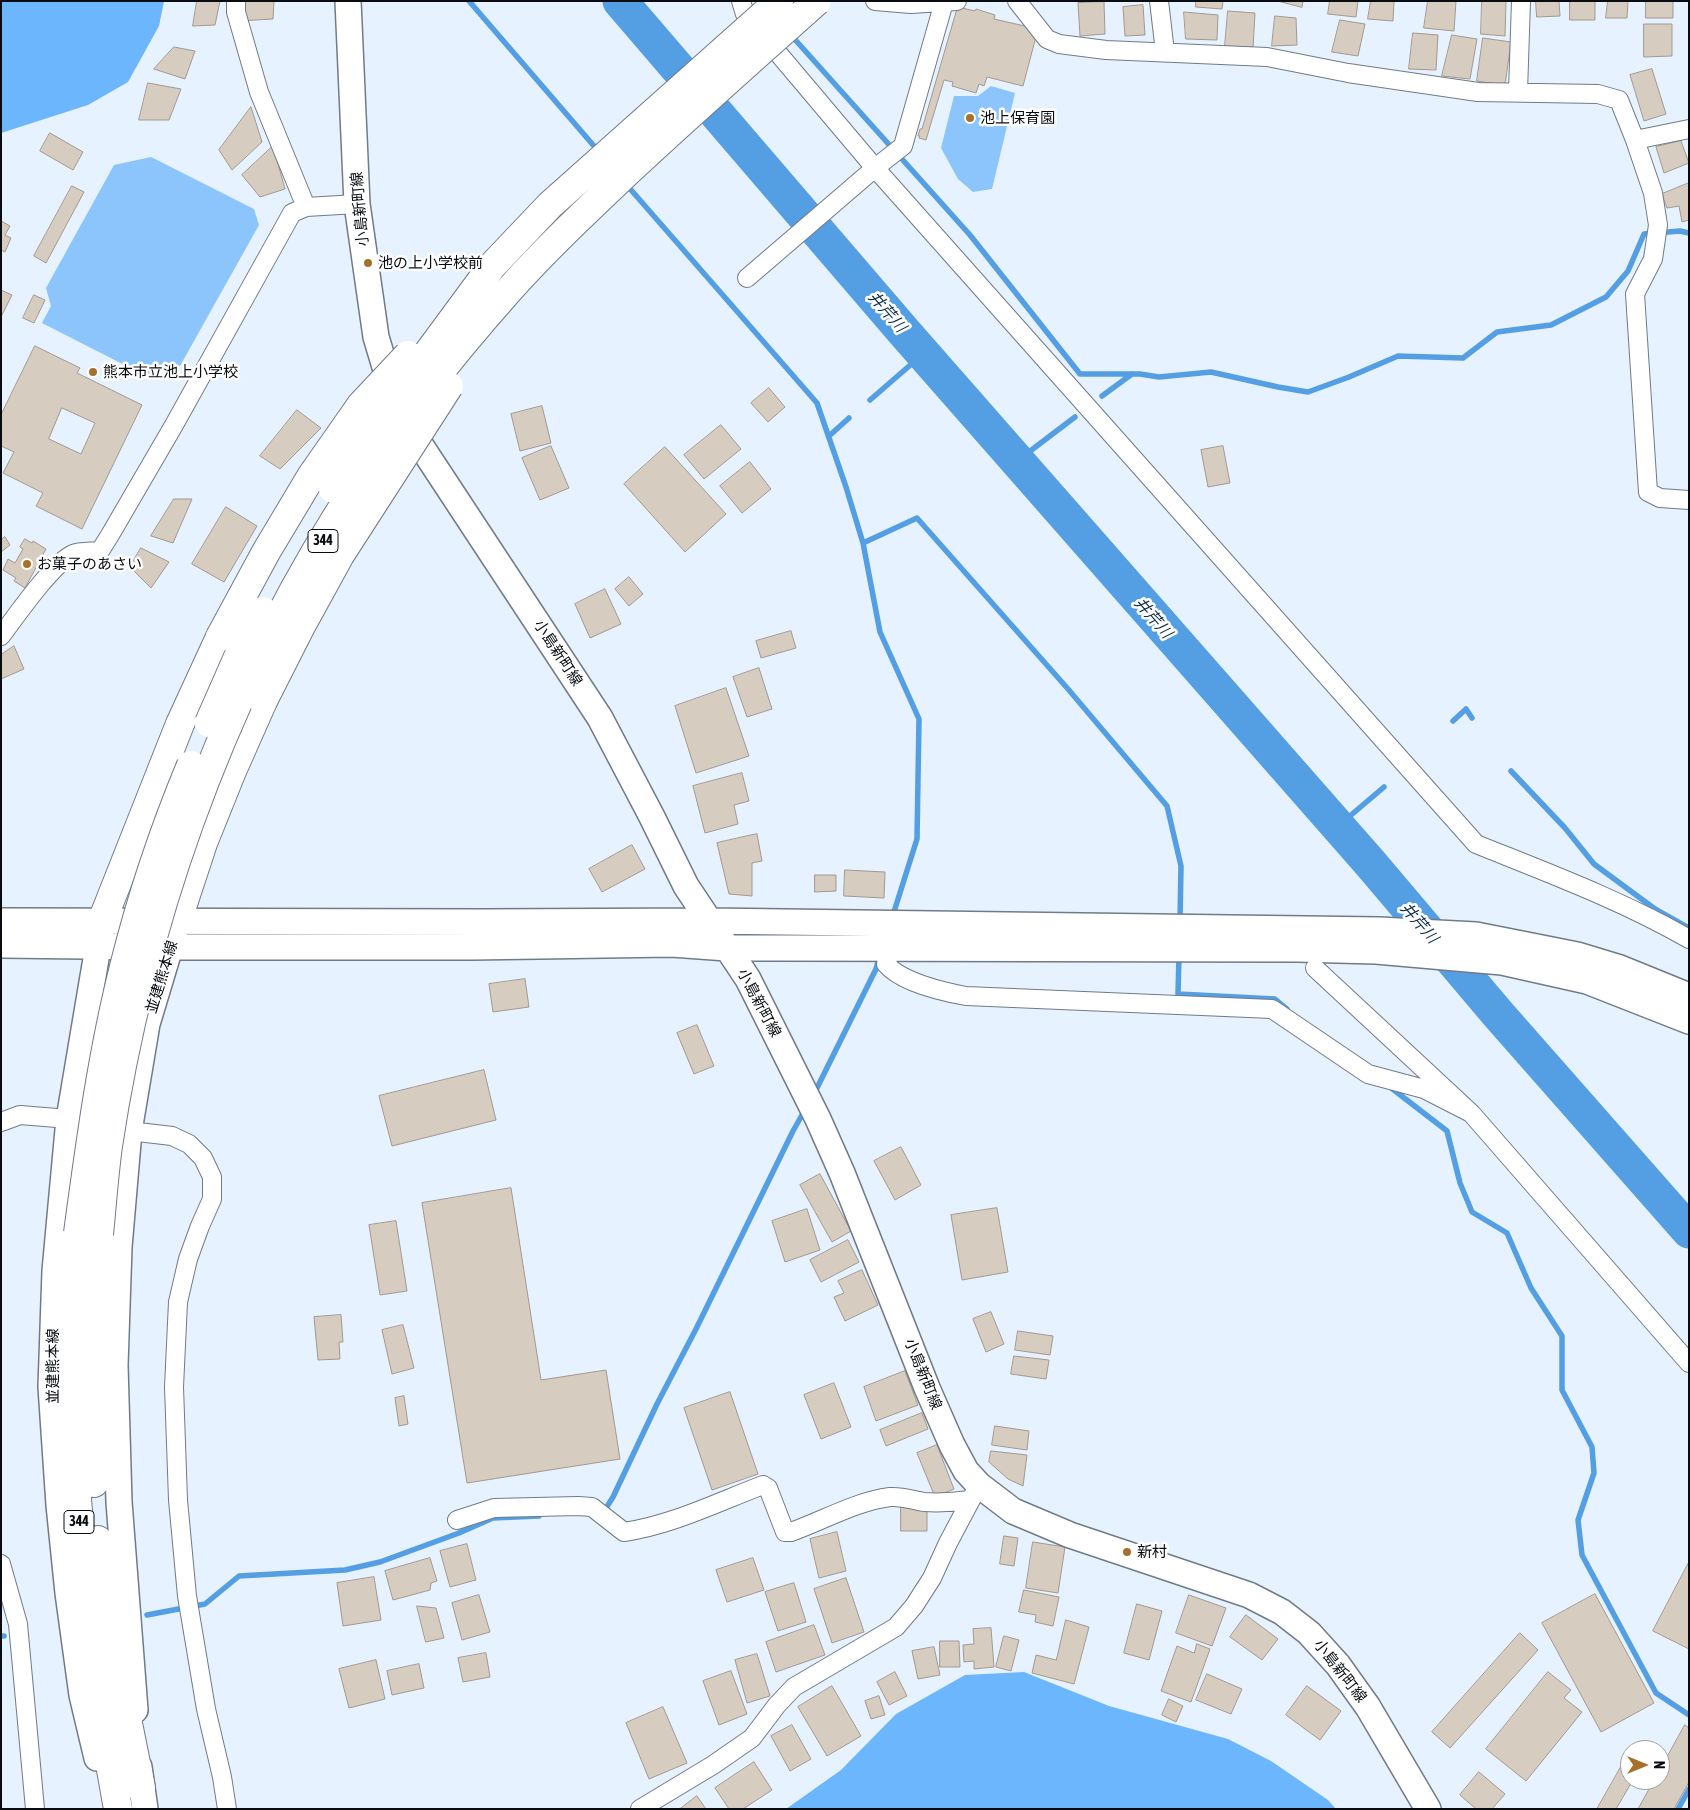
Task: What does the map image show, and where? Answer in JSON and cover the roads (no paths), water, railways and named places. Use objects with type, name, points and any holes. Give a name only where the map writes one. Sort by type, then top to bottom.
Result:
[{"type":"highway","name":"344","points":[[118,1809],[91,1657],[76,1488],[72,1406],[89,1234],[97,1103],[124,966],[160,846],[208,724],[238,657],[320,510],[363,441],[492,266],[550,205],[779,1]]},
{"type":"highway","name":"344","points":[[143,1799],[116,1664],[100,1554],[94,1486],[93,1327],[89,1234],[144,972],[180,850],[203,786],[225,732],[291,594],[336,518],[412,408],[511,288],[569,227],[663,138],[817,1]]},
{"type":"highway","points":[[101,934],[180,724],[220,638],[266,552],[307,482],[361,405],[492,266]]},
{"type":"highway","points":[[174,934],[203,843],[232,770],[301,626],[340,555],[511,288]]},
{"type":"main road","name":"小島新町線","points":[[348,1],[357,204],[376,337],[390,386],[421,446],[600,718],[686,886],[748,979],[818,1119],[842,1173],[952,1445],[966,1471],[974,1493],[1070,1534],[1249,1595],[1282,1612],[1309,1632],[1338,1665],[1368,1707],[1428,1809]]},
{"type":"main road","points":[[12,933],[174,934],[710,921],[1379,930],[1476,935],[1577,955],[1620,968],[1689,996]]},
{"type":"main road","name":"並建熊本線","points":[[101,934],[69,1119],[55,1271],[51,1387],[59,1505],[82,1695],[109,1809]]},
{"type":"main road","points":[[174,934],[472,947],[672,944],[727,948],[1298,949],[1376,951],[1502,962],[1587,981],[1689,1022]]},
{"type":"main road","name":"並建熊本線","points":[[143,1799],[119,1502],[115,1365],[119,1247],[129,1131],[148,1024],[174,934]]},
{"type":"street","points":[[236,1],[236,12],[259,92],[306,207]]},
{"type":"street","points":[[741,1],[745,14],[874,170],[1476,844],[1652,918],[1689,939]]},
{"type":"street","points":[[747,278],[903,146],[951,2],[911,4],[875,1]]},
{"type":"street","points":[[1017,1],[1047,39],[1059,44],[1106,50],[1267,57],[1348,73],[1471,91],[1598,94],[1619,100],[1653,193],[1658,225],[1654,259],[1635,294],[1648,492],[1660,498],[1689,500]]},
{"type":"street","points":[[1159,1],[1165,52]]},
{"type":"street","points":[[1518,92],[1521,1]]},
{"type":"street","points":[[1635,140],[1689,129]]},
{"type":"street","points":[[1,636],[61,562],[74,553],[100,551],[174,425],[292,213],[306,207],[357,204]]},
{"type":"street","points":[[900,924],[886,964],[892,972],[940,991],[966,996],[1272,1009],[1368,1074],[1424,1089],[1471,1113]]},
{"type":"street","points":[[1315,968],[1471,1113],[1689,1363]]},
{"type":"street","points":[[1,1122],[20,1115],[69,1119]]},
{"type":"street","points":[[129,1131],[172,1136],[189,1144],[203,1158],[212,1177],[212,1199],[188,1260],[178,1302],[174,1387],[178,1500],[187,1596],[206,1709],[222,1777],[227,1809]]},
{"type":"street","points":[[457,1520],[494,1508],[578,1506],[592,1508],[624,1532],[640,1530],[763,1485],[768,1488],[784,1532],[791,1532],[844,1511],[891,1497],[936,1503],[974,1493]]},
{"type":"street","points":[[640,1809],[713,1765],[752,1738],[777,1705],[794,1687],[896,1627],[914,1606],[932,1578],[974,1493]]},
{"type":"street","points":[[1,1564],[18,1624],[34,1809]]},
{"type":"waterway","points":[[469,1],[600,153]]},
{"type":"waterway","name":"井芹川","points":[[620,1],[905,333],[1371,864],[1498,1014],[1689,1231]]},
{"type":"waterway","points":[[790,34],[970,235],[1080,374],[1140,374],[1159,377],[1211,372],[1308,392],[1398,356],[1463,358],[1497,332],[1551,325],[1606,297],[1628,271],[1644,234],[1680,231],[1689,233]]},
{"type":"waterway","points":[[625,183],[817,403],[863,543],[880,632],[919,719],[917,839],[892,918]]},
{"type":"waterway","points":[[870,400],[923,354]]},
{"type":"waterway","points":[[1102,396],[1132,374]]},
{"type":"waterway","points":[[1017,461],[1075,417]]},
{"type":"waterway","points":[[829,436],[849,418]]},
{"type":"waterway","points":[[863,543],[917,518],[1068,689],[1167,806],[1181,866],[1180,921]]},
{"type":"waterway","points":[[1453,721],[1466,709],[1472,718]]},
{"type":"waterway","points":[[1511,771],[1565,828],[1594,864],[1655,909],[1689,928]]},
{"type":"waterway","points":[[1337,827],[1384,787]]},
{"type":"waterway","points":[[1179,955],[1178,994],[1275,999],[1287,1009]]},
{"type":"waterway","points":[[814,1094],[876,969],[879,958]]},
{"type":"waterway","points":[[1390,1087],[1447,1131],[1460,1183],[1472,1212],[1507,1233],[1531,1288],[1562,1336],[1562,1390],[1592,1447],[1594,1473],[1578,1520],[1582,1555],[1656,1693],[1689,1715]]},
{"type":"waterway","points":[[603,1513],[613,1497],[657,1404],[806,1108]]},
{"type":"waterway","points":[[147,1615],[205,1604],[239,1576],[345,1570],[380,1562],[459,1533],[493,1518],[539,1516]]},
{"type":"waterway","points":[[1678,1809],[1689,1789]]},
{"type":"place","name":"池上保育園","points":[[970,118]]},
{"type":"place","name":"池の上小学校前","points":[[368,263]]},
{"type":"place","name":"熊本市立池上小学校","points":[[93,372]]},
{"type":"place","name":"お菓子のあさい","points":[[27,564]]},
{"type":"place","name":"新村","points":[[1127,1552]]}]
